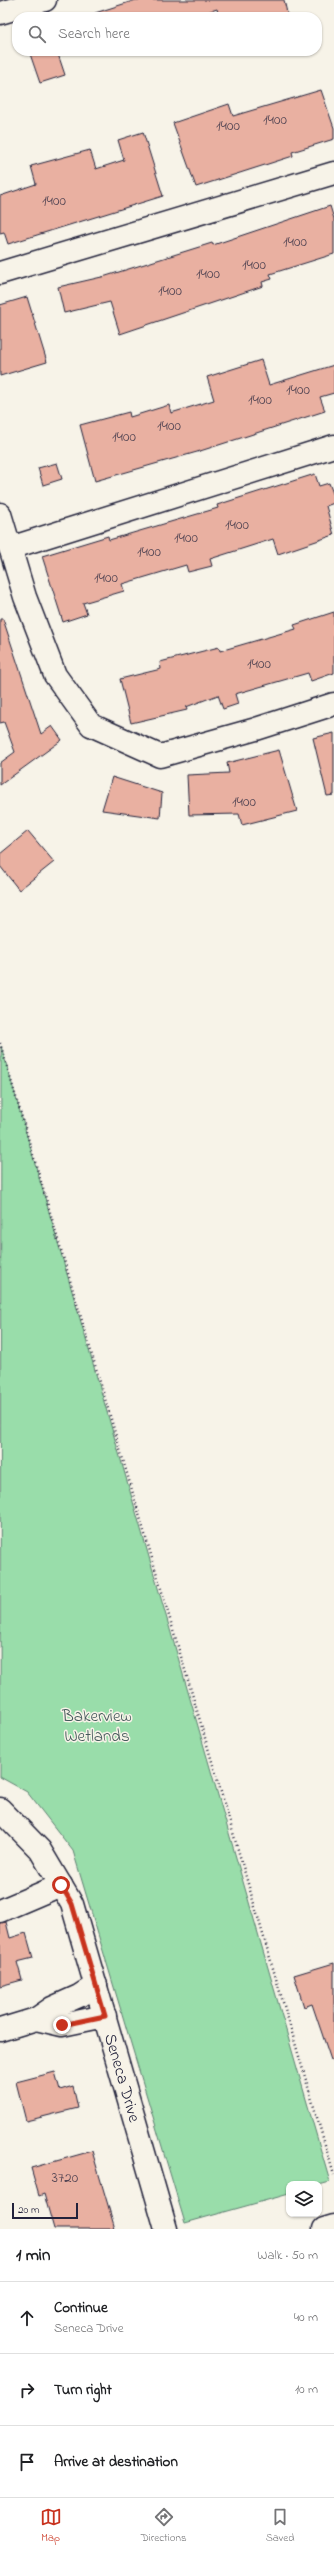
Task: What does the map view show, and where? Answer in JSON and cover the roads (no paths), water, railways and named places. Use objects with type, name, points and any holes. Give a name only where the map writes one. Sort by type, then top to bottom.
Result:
[{"type":"street","points":[[0,14],[45,0]]},
{"type":"street","points":[[0,273],[334,173]]},
{"type":"street","points":[[10,548],[334,446]]},
{"type":"street","points":[[0,514],[25,596],[55,675],[91,725],[160,756],[256,729],[334,704]]},
{"type":"street","name":"Seneca Drive","points":[[0,1809],[40,1850],[72,1904],[166,2229]]},
{"type":"street","points":[[0,1911],[61,1885]]},
{"type":"street","points":[[0,2030],[36,2019],[52,2008],[79,1996],[96,1985]]},
{"type":"street","points":[[36,2019],[62,2025],[105,2016]]},
{"type":"street","points":[[324,2229],[334,2226]]},
{"type":"park label","name":"Bakerview Wetlands","points":[[97,1726]]}]
